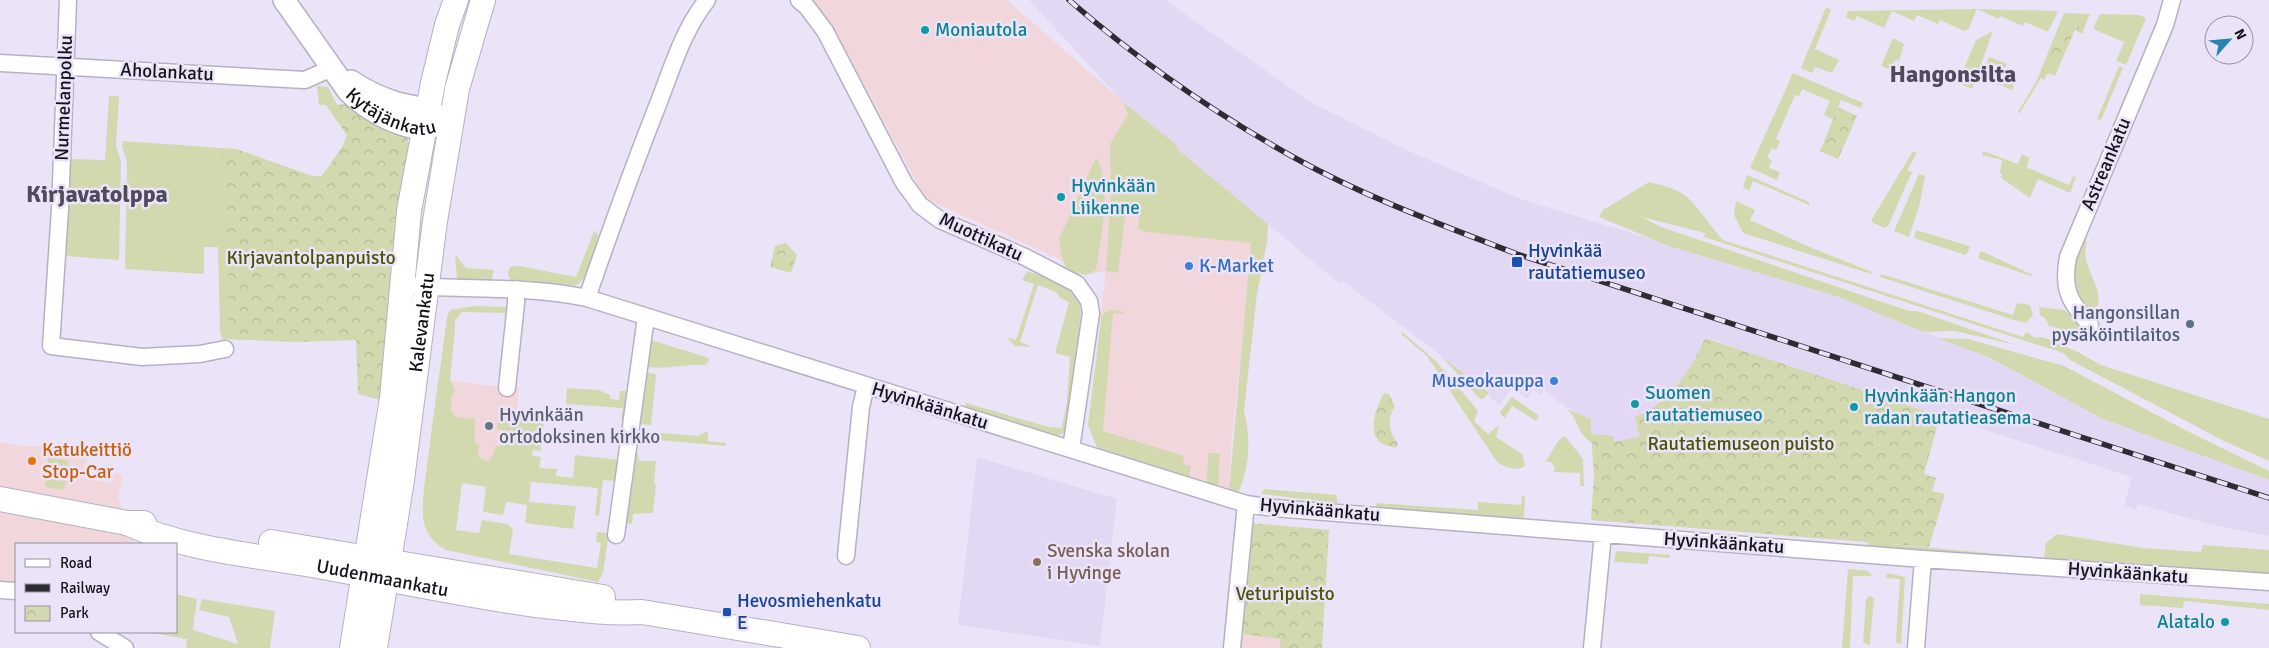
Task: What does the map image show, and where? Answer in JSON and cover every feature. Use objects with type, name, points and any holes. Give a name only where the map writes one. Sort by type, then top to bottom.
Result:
[{"type":"main road","name":"Kalevankatu","points":[[352,648],[392,398],[409,210],[425,119],[447,25],[456,0]]},
{"type":"main road","name":"Kalevankatu","points":[[375,648],[388,571],[428,287],[434,222],[457,89],[483,0]]},
{"type":"main road","name":"Uudenmaankatu","points":[[0,499],[128,523],[148,533],[187,544],[609,598],[642,612],[858,648]]},
{"type":"street","name":"Nurmelanpolku","points":[[68,0],[51,346],[142,357],[200,354],[225,349]]},
{"type":"street","name":"Kytäjänkatu","points":[[284,0],[332,68],[342,76],[425,119],[451,123]]},
{"type":"street","points":[[587,298],[630,173],[681,45],[692,21],[707,0]]},
{"type":"street","name":"Muottikatu","points":[[799,0],[807,7],[825,31],[904,183],[920,205],[940,220],[1025,257],[1077,284],[1085,292],[1091,313],[1071,449]]},
{"type":"street","name":"Astreankatu","points":[[2090,325],[2069,297],[2065,286],[2064,274],[2068,257],[2165,25],[2172,0]]},
{"type":"street","name":"Aholankatu","points":[[0,63],[304,80],[332,68]]},
{"type":"street","name":"Hyvinkäänkatu","points":[[401,285],[456,289],[516,289],[553,292],[587,298],[1246,504],[1274,508],[1923,559],[2269,582]]},
{"type":"street","points":[[507,388],[516,312],[516,289]]},
{"type":"street","points":[[616,535],[646,317]]},
{"type":"street","points":[[846,556],[861,407],[866,386]]},
{"type":"street","points":[[1232,648],[1246,504]]},
{"type":"street","points":[[1592,648],[1604,534]]},
{"type":"street","points":[[1916,648],[1923,559]]},
{"type":"street","points":[[0,590],[15,590]]},
{"type":"street","points":[[101,633],[125,648]]},
{"type":"shaded area","points":[[813,0],[1007,0],[1177,149],[1268,224],[1267,242],[1247,297],[1232,435],[1229,491],[1189,479],[1088,425],[1106,271],[1092,274],[928,200],[919,187],[832,25]]},
{"type":"shaded area","points":[[1029,0],[1165,0],[1312,103],[1409,151],[1521,199],[1836,296],[1989,358],[2103,419],[2269,480],[2269,536],[2209,524],[2138,504],[2136,510],[2124,506],[2132,477],[1797,370],[1711,339],[1745,387],[1678,381],[1661,403],[1646,414],[1635,417],[1641,437],[1615,442],[1613,436],[1591,434],[1578,414],[1544,390],[1540,395],[1533,390],[1527,399],[1513,387],[1499,405],[1490,397],[1490,393],[1343,281],[1340,284],[1177,149],[1178,146],[1123,102]]},
{"type":"shaded area","points":[[438,379],[519,389],[511,475],[427,464]]},
{"type":"shaded area","points":[[0,442],[21,446],[62,447],[87,452],[84,478],[113,483],[114,473],[123,475],[118,498],[136,543],[15,543],[15,582],[0,582]]},
{"type":"shaded area","name":"Svenska skolan i Hyvinge","points":[[977,457],[1117,499],[1100,646],[958,625]]},
{"type":"shaded area","points":[[1242,634],[1280,639],[1280,648],[1241,648]]},
{"type":"green space","points":[[1826,7],[1831,10],[1815,49],[1839,60],[1832,73],[1815,67],[1812,73],[1801,68]]},
{"type":"green space","points":[[1977,9],[2058,11],[2048,32],[2025,22],[2023,26],[2000,16],[1999,19]]},
{"type":"green space","points":[[1977,9],[1968,30],[1964,31],[1940,20],[1938,24],[1917,15],[1914,21],[1892,11],[1884,28],[1857,16],[1854,21],[1846,17],[1848,11]]},
{"type":"green space","points":[[2064,13],[2090,14],[2084,29],[2066,21],[2049,57],[2061,62],[2055,76],[2048,73],[2044,80],[2041,78],[2019,114],[2018,112],[2037,80]]},
{"type":"green space","points":[[2100,14],[2139,15],[2146,18],[2126,65],[2116,61],[2124,42],[2093,29]]},
{"type":"green space","points":[[2066,21],[2084,29],[2082,34],[2075,30],[2061,62],[2049,57]]},
{"type":"green space","points":[[1993,31],[1972,89],[1958,83],[1976,40]]},
{"type":"green space","points":[[1893,38],[1904,44],[1899,61],[1895,60],[1892,68],[1894,71],[1881,66]]},
{"type":"green space","points":[[1989,57],[2007,64],[2004,70],[2010,72],[2008,78],[1985,68]]},
{"type":"green space","points":[[2119,66],[2123,68],[2101,120],[2097,119]]},
{"type":"green space","points":[[1988,69],[2016,81],[2012,90],[1984,79]]},
{"type":"green space","points":[[1793,73],[1863,103],[1861,108],[1841,100],[1833,120],[1824,115],[1830,101],[1802,89],[1799,96],[1795,95],[1776,139],[1780,141],[1776,150],[1772,148],[1767,158],[1772,160],[1769,168],[1780,172],[1777,180],[1750,168]]},
{"type":"green space","points":[[317,86],[328,87],[365,162],[235,335],[223,341],[220,332],[218,247],[204,247],[204,274],[125,269],[127,162],[122,147],[123,141],[236,149],[312,176],[322,176],[343,146],[347,135],[326,105],[319,105]]},
{"type":"green space","points":[[109,96],[119,96],[116,145],[121,162],[119,260],[65,256],[71,159],[105,160]]},
{"type":"green space","points":[[1123,102],[1178,146],[1177,149],[1268,224],[1267,242],[1257,294],[1244,411],[1248,432],[1247,463],[1238,493],[1229,491],[1251,243],[1147,232],[1138,229],[1140,211],[1126,209],[1118,273],[1106,271],[1111,192],[1110,144],[1128,114]]},
{"type":"green space","name":"Kirjavantolpanpuisto","points":[[351,104],[400,132],[407,138],[411,148],[380,400],[358,394],[356,340],[298,342],[223,339],[229,323],[227,235],[221,153],[236,149],[312,176],[322,176],[343,146],[347,135],[326,105]]},
{"type":"green space","points":[[1838,107],[1857,116],[1838,159],[1820,151]]},
{"type":"green space","points":[[1913,151],[1917,153],[1907,170],[1912,172],[1888,226],[1884,228],[1872,222],[1872,219]]},
{"type":"green space","points":[[1983,151],[2018,164],[2022,154],[2030,158],[2026,167],[2069,185],[2073,176],[2076,177],[2070,193],[2038,179],[2030,198],[2001,178],[2002,160],[1982,155]]},
{"type":"green space","points":[[1096,158],[1104,181],[1104,212],[1096,270],[1087,275],[1071,272],[1065,266],[1059,239]]},
{"type":"green space","points":[[1919,174],[1925,176],[1920,203],[1909,237],[1894,231]]},
{"type":"green space","points":[[1747,175],[1809,202],[1809,205],[1753,181],[1749,191],[1743,187]]},
{"type":"green space","points":[[1649,182],[1672,188],[1687,197],[1723,240],[2023,337],[2026,332],[2035,338],[2043,337],[2076,351],[2101,365],[2269,419],[2269,461],[2224,441],[2070,360],[2063,353],[1704,237],[1705,233],[1642,217],[1661,227],[2016,345],[1955,331],[1924,332],[1836,296],[1669,246],[1599,217],[1603,210]]},
{"type":"green space","points":[[1736,201],[1755,210],[1750,220],[1872,272],[1871,274],[1743,233],[1734,215]]},
{"type":"green space","points":[[1916,230],[1970,247],[1966,255],[1914,238]]},
{"type":"green space","points":[[594,231],[598,235],[592,260],[587,273],[578,284],[569,286],[511,282],[508,274],[510,267],[519,266],[576,277]]},
{"type":"green space","points":[[2083,237],[2087,242],[2085,253],[2098,296],[2098,305],[2094,316],[2081,297],[2075,278],[2079,248]]},
{"type":"green space","points":[[786,243],[797,255],[791,273],[770,267],[775,246]]},
{"type":"green space","points":[[1981,251],[2033,275],[2031,276],[1980,259],[1978,257]]},
{"type":"green space","points":[[455,254],[466,268],[494,270],[491,282],[457,280]]},
{"type":"green space","points":[[1027,271],[1053,280],[1068,290],[1079,303],[1081,312],[1068,424],[1063,433],[1057,436],[964,408],[966,403],[1049,427],[1062,428],[1067,401],[1070,357],[1055,353],[1069,302],[1060,298],[1056,292],[1038,285],[1020,342],[1030,347],[1015,346],[1006,337],[1016,340],[1034,284],[1022,280]]},
{"type":"green space","points":[[1881,274],[2013,315],[2017,303],[2030,305],[2033,315],[2026,323],[2014,320],[1880,277]]},
{"type":"green space","points":[[474,306],[508,307],[508,313],[462,312],[455,321],[450,380],[455,390],[452,395],[451,410],[456,417],[475,419],[475,443],[479,444],[478,452],[480,458],[488,461],[494,453],[495,446],[501,446],[502,430],[497,429],[498,418],[544,421],[543,432],[536,431],[534,442],[541,443],[541,451],[533,450],[532,456],[541,457],[539,468],[557,469],[556,476],[573,478],[575,455],[619,460],[616,481],[603,480],[599,516],[595,515],[598,488],[531,482],[529,502],[576,506],[573,529],[525,523],[527,505],[506,502],[503,515],[483,512],[486,487],[462,483],[456,530],[479,533],[482,520],[507,524],[513,529],[509,554],[597,568],[601,543],[596,542],[597,532],[609,533],[603,573],[598,582],[446,550],[437,544],[427,530],[423,515],[424,488],[447,317],[450,310]]},
{"type":"green space","points":[[2039,307],[2065,310],[2082,329],[2073,332],[2049,326],[2045,318],[2040,315]]},
{"type":"green space","points":[[1110,310],[1122,311],[1125,314],[1113,313],[1103,431],[1184,456],[1183,464],[1191,466],[1189,479],[1098,450],[1088,425],[1102,315]]},
{"type":"green space","points":[[1402,332],[1436,361],[1475,407],[1478,412],[1474,421],[1488,434],[1499,425],[1496,437],[1522,454],[1525,466],[1514,469],[1497,462],[1427,356],[1401,334]]},
{"type":"green space","name":"Rautatiemuseon puisto","points":[[1705,338],[1940,416],[1924,474],[1936,478],[1932,491],[1945,494],[1929,547],[1591,520],[1594,475],[1591,434],[1613,436],[1615,442],[1640,437],[1635,417],[1657,405],[1677,385],[1694,361]]},
{"type":"green space","points":[[1938,338],[1968,339],[2064,366],[2187,431],[2269,471],[2269,480],[2103,419],[1990,358]]},
{"type":"green space","points":[[648,339],[709,358],[709,361],[705,365],[659,368],[644,366]]},
{"type":"green space","points":[[1441,356],[1489,393],[1483,399],[1480,399]]},
{"type":"green space","points":[[643,372],[655,374],[656,376],[651,425],[638,424]]},
{"type":"green space","points":[[1678,381],[1642,446],[1610,448],[1595,445],[1583,435],[1567,409],[1591,419],[1591,434],[1613,436],[1615,442],[1640,437],[1635,417],[1654,407]]},
{"type":"green space","points":[[567,388],[599,390],[610,395],[610,399],[619,400],[620,391],[627,391],[625,419],[621,419],[623,408],[566,404]]},
{"type":"green space","points":[[1384,393],[1389,394],[1395,406],[1390,425],[1392,434],[1398,443],[1396,448],[1381,443],[1374,432],[1374,418]]},
{"type":"green space","points":[[1512,397],[1539,416],[1536,421],[1512,406],[1505,418],[1501,415],[1500,412]]},
{"type":"green space","points":[[637,431],[698,436],[708,431],[708,441],[726,443],[726,446],[636,438]]},
{"type":"green space","points":[[1565,436],[1583,459],[1584,486],[1580,486],[1580,473],[1553,472],[1555,469],[1552,463],[1546,461],[1559,440]]},
{"type":"green space","points":[[634,453],[638,454],[639,461],[656,461],[654,483],[656,484],[653,513],[633,514],[632,524],[623,522]]},
{"type":"green space","points":[[1209,453],[1220,453],[1218,487],[1206,483]]},
{"type":"green space","points":[[48,457],[69,461],[64,490],[45,487]]},
{"type":"green space","points":[[1264,489],[1337,495],[1337,503],[1261,494]]},
{"type":"green space","points":[[1522,496],[1525,496],[1524,518],[1522,520],[1376,509],[1377,503],[1478,510],[1478,502],[1521,505]]},
{"type":"green space","name":"Veturipuisto","points":[[1252,523],[1329,530],[1322,648],[1280,648],[1280,639],[1242,634]]},
{"type":"green space","points":[[2057,534],[2143,548],[2201,552],[2203,545],[2269,550],[2269,573],[2044,558],[2046,543]]},
{"type":"green space","points":[[1868,542],[2031,557],[2030,559],[1868,546]]},
{"type":"green space","points":[[1616,551],[1670,555],[1670,558],[1649,556],[1648,564],[1614,562]]},
{"type":"green space","points":[[1848,569],[1868,571],[1872,575],[1853,576],[1850,648],[1842,648]]},
{"type":"green space","points":[[1887,573],[1905,577],[1901,644],[1897,643],[1896,640],[1900,579],[1886,578]]},
{"type":"green space","points":[[178,594],[197,599],[193,630],[238,644],[229,617],[199,610],[202,599],[275,611],[270,648],[186,648],[187,639],[153,633],[178,633]]},
{"type":"green space","points":[[2140,594],[2269,604],[2269,610],[2184,601],[2183,608],[2140,605]]},
{"type":"green space","points":[[1869,596],[1874,598],[1870,645],[1868,645],[1863,642],[1866,600]]},
{"type":"railway","points":[[1069,0],[1150,65],[1235,123],[1322,172],[1404,210],[1517,254],[2269,498]]},
{"type":"place","name":"Moniautola","points":[[925,30]]},
{"type":"place","name":"Hyvinkään Liikenne","points":[[1061,197]]},
{"type":"place","name":"Hyvinkää rautatiemuseo","points":[[1517,262]]},
{"type":"place","name":"K-Market","points":[[1189,266]]},
{"type":"place","name":"Hangonsillan pysäköintilaitos","points":[[2190,324]]},
{"type":"place","name":"Museokauppa","points":[[1554,381]]},
{"type":"place","name":"Suomen rautatiemuseo","points":[[1635,404]]},
{"type":"place","name":"Hyvinkään Hangon radan rautatieasema","points":[[1854,407]]},
{"type":"place","name":"Hyvinkään ortodoksinen kirkko","points":[[489,426]]},
{"type":"place","name":"Katukeittiö Stop-Car","points":[[32,461]]},
{"type":"place","name":"Svenska skolan i Hyvinge","points":[[1037,562]]},
{"type":"place","name":"Hevosmiehenkatu E","points":[[727,612]]},
{"type":"place","name":"Alatalo","points":[[2225,622]]},
{"type":"district","name":"Hangonsilta","points":[[1953,74]]},
{"type":"district","name":"Kirjavatolppa","points":[[97,194]]}]
